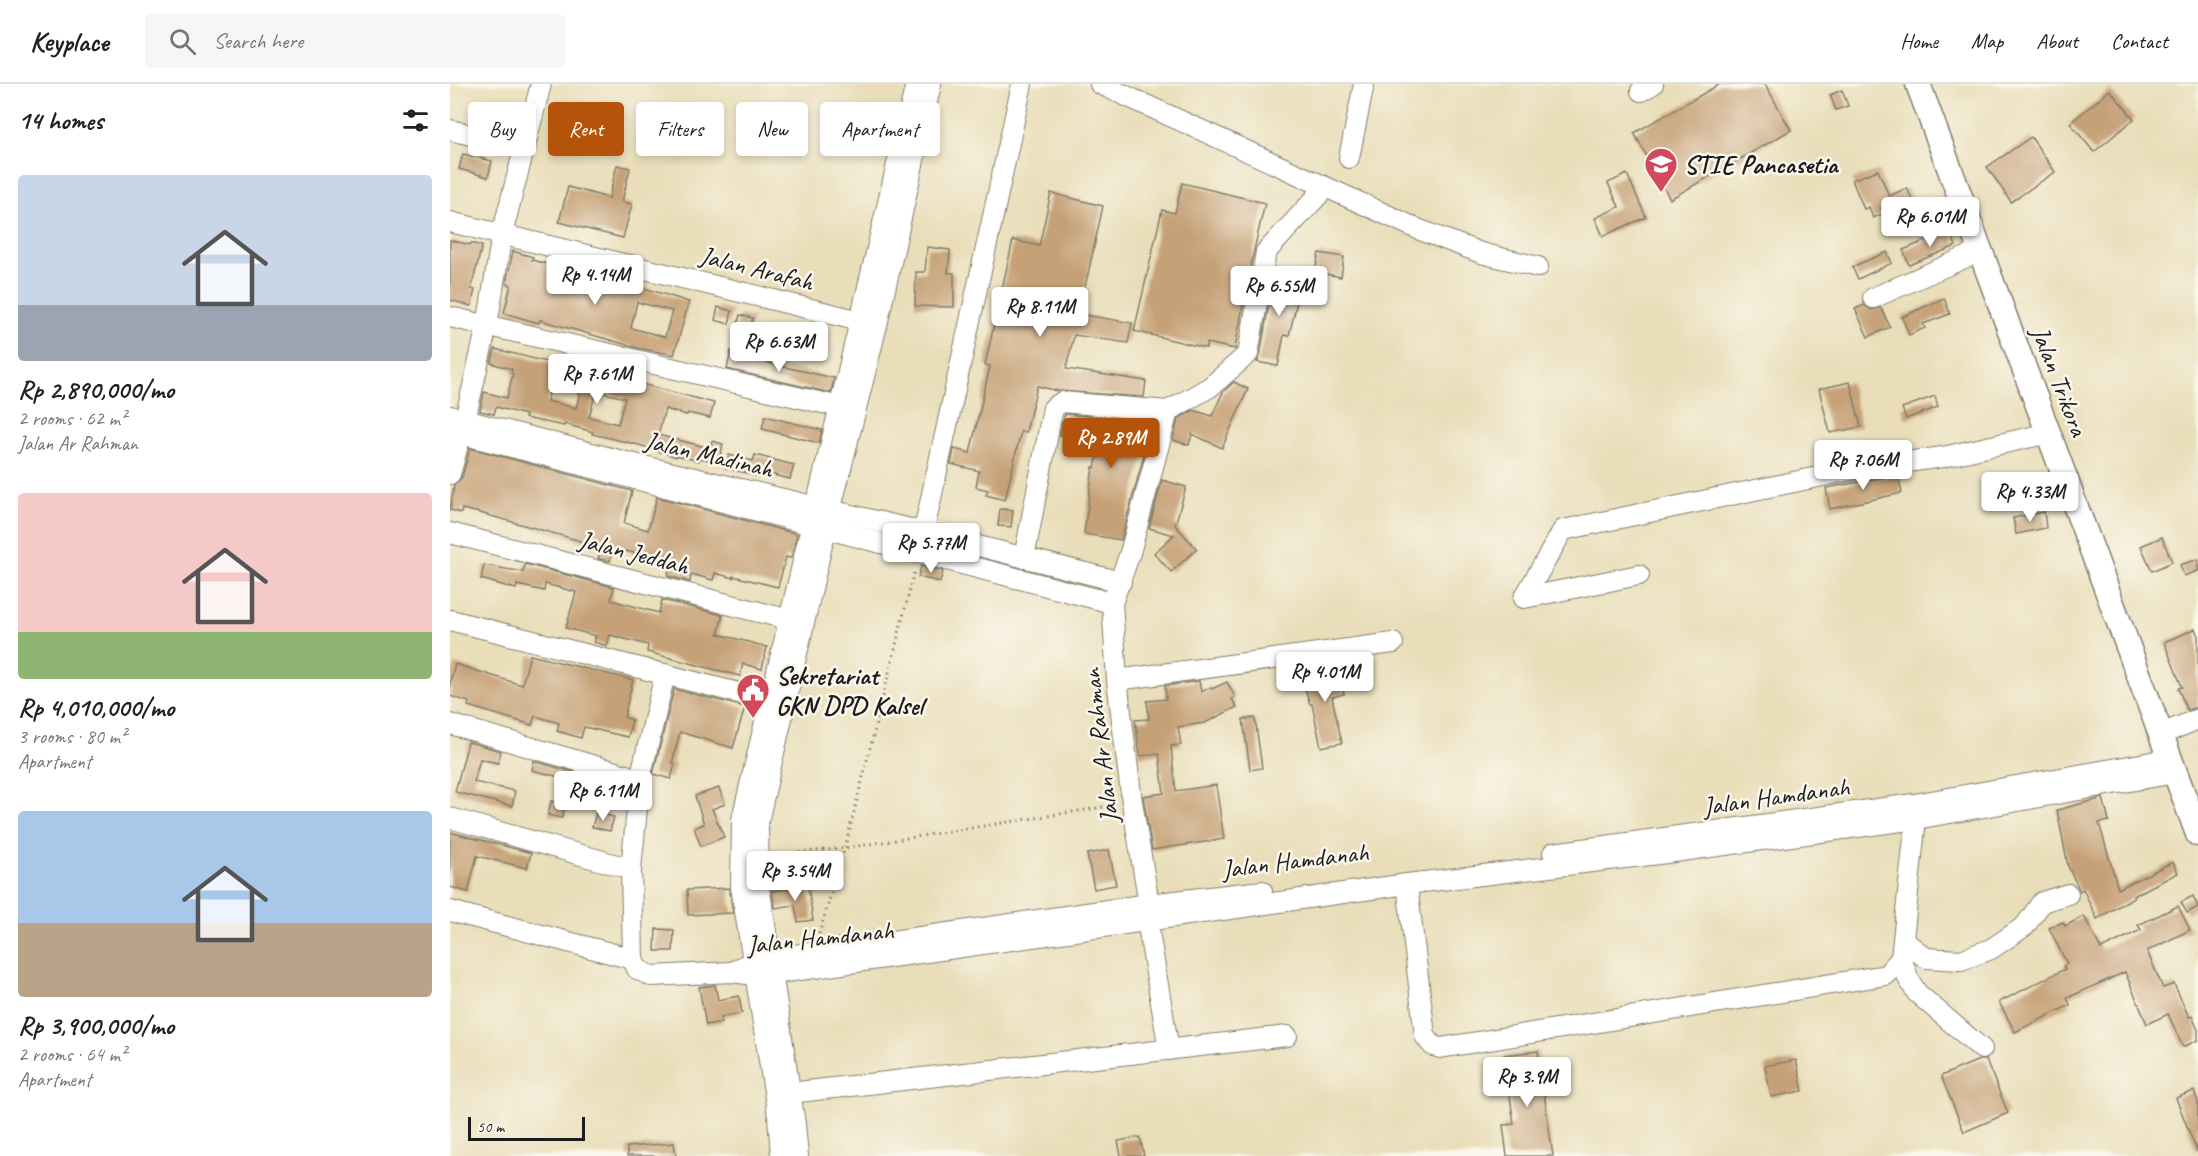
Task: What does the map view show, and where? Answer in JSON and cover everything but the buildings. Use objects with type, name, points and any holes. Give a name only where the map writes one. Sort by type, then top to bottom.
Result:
[{"type":"main road","name":"Jalan Trikora","points":[[1918,84],[2198,834]]},
{"type":"street","points":[[536,104],[541,84]]},
{"type":"street","points":[[868,323],[916,84]]},
{"type":"street","points":[[798,1156],[790,1093],[763,967],[741,887],[742,819],[777,702],[868,323],[931,84]]},
{"type":"street","points":[[919,553],[1022,84]]},
{"type":"street","points":[[1100,84],[1430,234],[1481,253],[1538,267]]},
{"type":"street","points":[[1349,158],[1364,84]]},
{"type":"street","points":[[450,130],[468,134]]},
{"type":"street","points":[[450,474],[457,425],[487,326],[502,234],[523,156]]},
{"type":"street","points":[[1024,558],[1053,408],[1062,402],[1168,411],[1210,387],[1248,354],[1266,252],[1325,188]]},
{"type":"street","name":"Jalan Arafah","points":[[450,222],[868,323]]},
{"type":"street","points":[[1873,298],[1980,250]]},
{"type":"street","points":[[450,317],[848,409]]},
{"type":"street","name":"Jalan Ar Rahman","points":[[1168,411],[1121,582],[1112,603],[1117,680],[1132,802],[1169,1050]]},
{"type":"street","name":"Jalan Madinah","points":[[457,425],[821,518]]},
{"type":"street","points":[[1639,575],[1524,598],[1563,530],[1856,469],[1944,457],[2049,433]]},
{"type":"street","points":[[821,518],[923,532],[1121,582]]},
{"type":"street","points":[[821,518],[919,553],[1112,603]]},
{"type":"street","name":"Jalan Jeddah","points":[[450,533],[797,621]]},
{"type":"street","points":[[980,568],[981,547]]},
{"type":"street","points":[[450,620],[777,702]]},
{"type":"street","points":[[1117,680],[1393,643]]},
{"type":"street","points":[[450,911],[633,959],[632,869],[640,779],[665,674]]},
{"type":"street","points":[[777,702],[758,822],[758,856],[763,967],[781,1156]]},
{"type":"street","points":[[2162,734],[2198,719]]},
{"type":"street","points":[[450,724],[640,779]]},
{"type":"street","name":"Jalan Hamdanah","points":[[763,967],[813,953],[1655,854],[1915,812],[2172,766]]},
{"type":"street","points":[[1915,812],[1903,950],[1909,980],[1917,993],[1982,1049]]},
{"type":"street","name":"Jalan Hamdanah","points":[[633,959],[637,969],[651,976],[732,972],[1406,873],[1915,812]]},
{"type":"street","points":[[450,818],[632,869]]},
{"type":"street","points":[[1407,884],[1425,1036],[1433,1046],[1440,1048],[1886,975],[1903,950]]},
{"type":"street","points":[[1903,950],[1926,958],[1961,960],[1991,949],[2025,926],[2042,903],[2068,894]]},
{"type":"street","points":[[790,1093],[1287,1036]]},
{"type":"path","points":[[813,953],[845,848],[919,553]]},
{"type":"path","points":[[758,856],[845,848],[1132,802]]},
{"type":"place","name":"STIE Pancasetia","points":[[1661,193]]},
{"type":"place","name":"Sekretariat GKN DPD Kalsel","points":[[753,719]]}]
